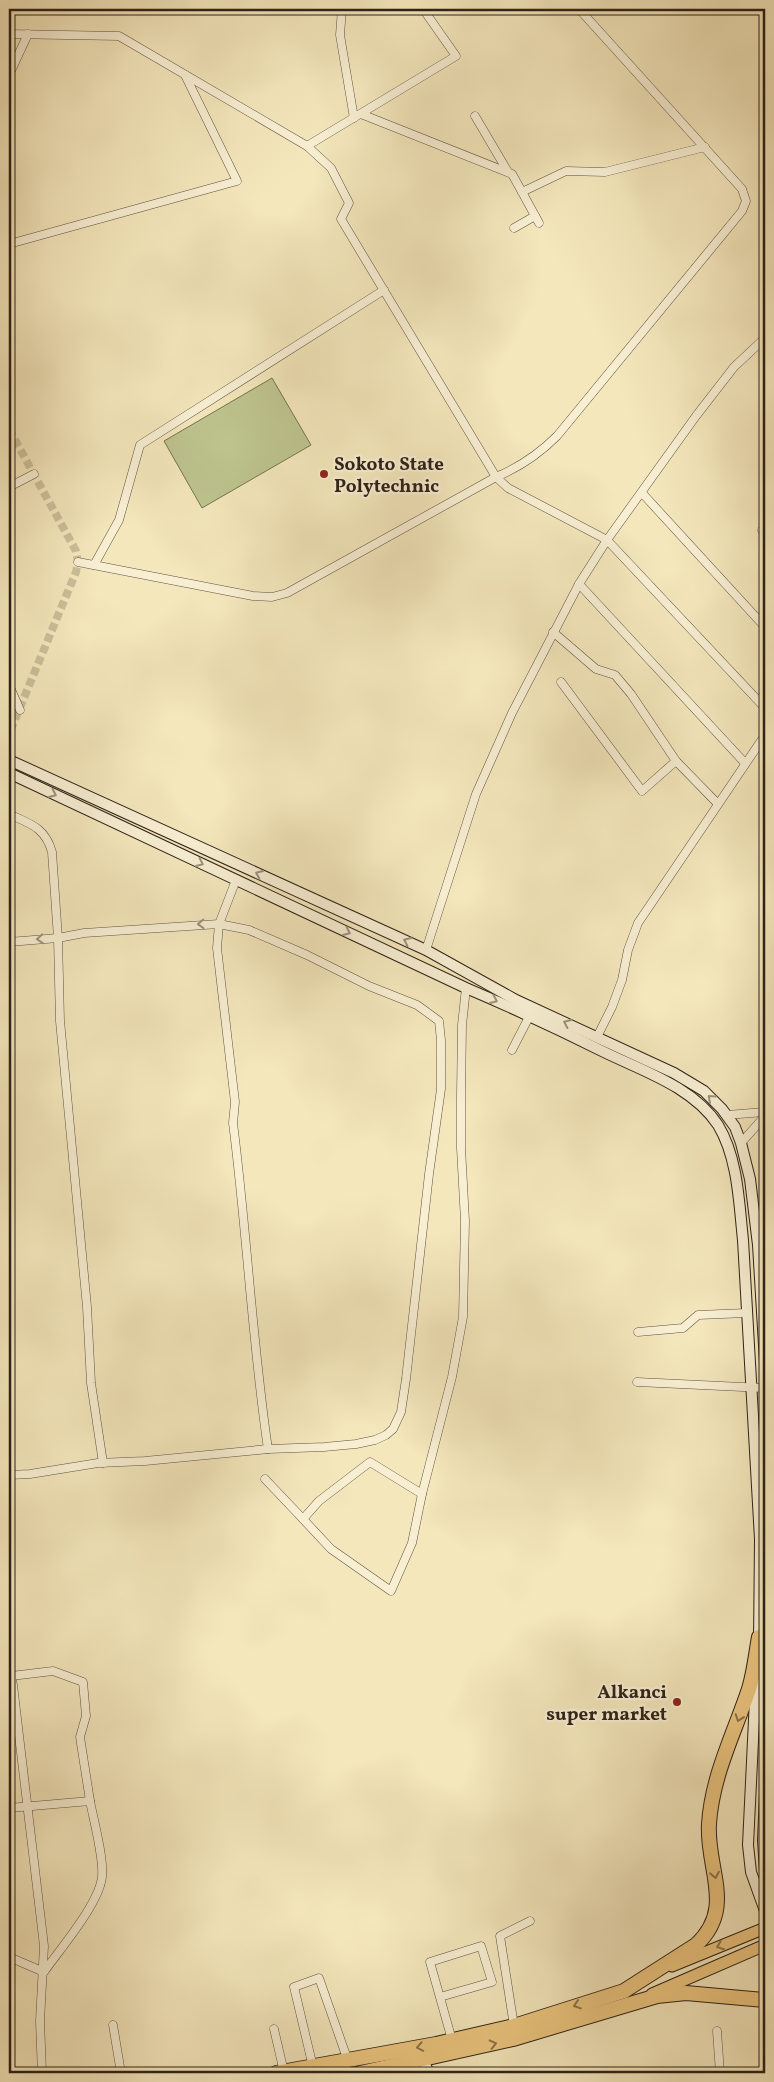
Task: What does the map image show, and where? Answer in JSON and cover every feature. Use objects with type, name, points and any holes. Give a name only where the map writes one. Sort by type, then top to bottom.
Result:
[{"type":"highway","points":[[280,2073],[348,2061],[514,2026],[624,1990],[696,1945],[707,1936],[718,1912],[718,1899],[711,1856],[710,1805],[716,1780],[750,1686],[759,1637]]},
{"type":"highway","points":[[360,2073],[513,2039],[634,2001],[657,1996],[686,1994],[765,2000]]},
{"type":"main road","points":[[624,1990],[681,1962],[765,1928]]},
{"type":"main road","points":[[634,2001],[765,1945]]},
{"type":"street","points":[[342,9],[340,35],[358,116]]},
{"type":"street","points":[[307,146],[456,56],[423,9]]},
{"type":"street","points":[[78,562],[253,596],[272,597],[287,593],[524,463],[543,450],[557,436],[744,208],[746,197],[742,189],[705,147],[579,9]]},
{"type":"street","points":[[9,34],[119,36],[307,146],[331,168],[349,203],[341,219],[496,477],[508,488],[607,540],[765,708]]},
{"type":"street","points":[[9,75],[28,34]]},
{"type":"street","points":[[9,244],[237,181],[185,75]]},
{"type":"street","points":[[358,116],[512,174],[537,220],[514,228]]},
{"type":"street","points":[[475,116],[508,172]]},
{"type":"street","points":[[522,192],[566,171],[604,172],[705,147]]},
{"type":"street","points":[[94,565],[120,520],[140,445],[384,290]]},
{"type":"street","points":[[426,950],[476,794],[512,713],[579,584],[607,540],[734,367],[765,338]]},
{"type":"street","points":[[9,487],[34,474]]},
{"type":"street","points":[[642,493],[765,627]]},
{"type":"street","points":[[579,584],[745,763]]},
{"type":"street","points":[[553,632],[596,669],[615,675],[631,694],[676,761],[718,804]]},
{"type":"street","points":[[561,682],[642,792],[676,761]]},
{"type":"street","points":[[10,691],[20,710]]},
{"type":"street","points":[[597,1037],[612,1007],[622,980],[628,950],[638,924],[765,735]]},
{"type":"street","points":[[9,760],[426,950],[516,1000],[691,1082],[716,1101],[727,1115],[741,1143],[750,1179],[754,1207],[765,1362],[750,1361]]},
{"type":"street","points":[[9,773],[466,988],[530,1015],[665,1082],[695,1100],[711,1116],[725,1140],[735,1175],[742,1240],[751,1388],[760,1446],[762,1509],[761,1578],[748,1846],[751,1872],[764,1908]]},
{"type":"street","points":[[9,814],[37,827],[48,840],[52,852],[58,938],[60,1021],[86,1307],[91,1384],[103,1463]]},
{"type":"street","points":[[236,880],[219,924],[217,948],[234,1102],[233,1123],[250,1271],[257,1376],[268,1449]]},
{"type":"street","points":[[9,942],[58,938],[84,933],[219,924],[249,930],[369,986],[417,1005],[439,1021],[441,1035],[441,1089],[429,1174],[414,1325],[401,1412],[393,1428],[386,1435],[375,1440],[356,1444],[268,1449],[145,1461],[103,1463],[9,1475]]},
{"type":"street","points":[[265,1479],[331,1549],[391,1591],[412,1543],[422,1494],[452,1377],[463,1317],[465,1221],[461,1148],[461,1095],[462,1025],[466,988]]},
{"type":"street","points":[[512,1050],[530,1015]]},
{"type":"street","points":[[727,1115],[765,1114]]},
{"type":"street","points":[[741,1143],[765,1114]]},
{"type":"street","points":[[638,1332],[684,1328],[698,1315],[746,1313]]},
{"type":"street","points":[[637,1382],[765,1388]]},
{"type":"street","points":[[303,1519],[319,1501],[370,1462],[422,1494]]},
{"type":"street","points":[[42,2073],[40,2021],[44,1946],[39,1890],[26,1806],[10,1676],[53,1671],[83,1682],[86,1716],[80,1737],[98,1840],[102,1878],[91,1905],[44,1972]]},
{"type":"street","points":[[765,1794],[763,1840],[765,1872]]},
{"type":"street","points":[[9,1808],[90,1801]]},
{"type":"street","points":[[514,2026],[500,1936],[530,1921]]},
{"type":"street","points":[[440,1997],[492,1982],[480,1946],[430,1962],[452,2040]]},
{"type":"street","points":[[9,1957],[44,1972]]},
{"type":"street","points":[[313,2067],[294,1987],[319,1978],[348,2061]]},
{"type":"street","points":[[113,2026],[122,2073]]},
{"type":"street","points":[[274,2029],[280,2073]]},
{"type":"street","points":[[717,2031],[720,2073]]},
{"type":"street","points":[[423,2060],[429,2073]]},
{"type":"green space","points":[[272,378],[311,445],[202,508],[164,441]]},
{"type":"tunnel","points":[[9,429],[76,551],[78,562],[76,572],[9,734]]},
{"type":"place","name":"Sokoto State Polytechnic","points":[[324,474]]},
{"type":"place","name":"Alkanci super market","points":[[677,1702]]}]
